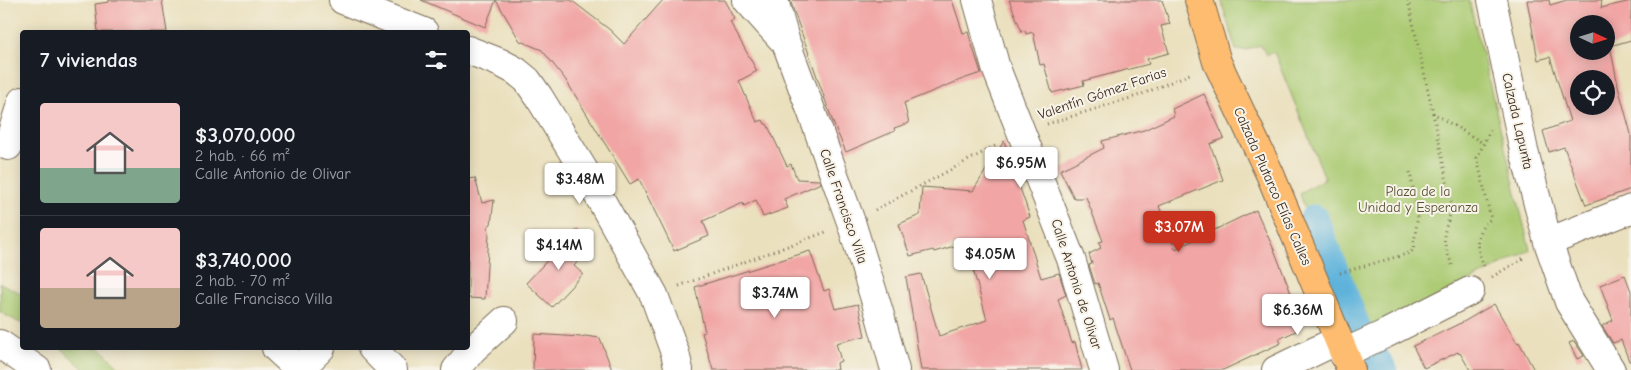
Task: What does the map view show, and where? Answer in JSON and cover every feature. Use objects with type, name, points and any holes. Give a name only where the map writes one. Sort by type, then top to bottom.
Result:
[{"type":"main road","name":"Calzada Plutarco Elías Calles","points":[[1199,0],[1217,62],[1270,174],[1347,353]]},
{"type":"street","points":[[343,0],[419,30]]},
{"type":"street","name":"Calle Francisco Villa","points":[[747,0],[786,44]]},
{"type":"street","name":"Calle Francisco Villa","points":[[774,0],[786,44],[851,222],[895,370]]},
{"type":"street","name":"Calle Antonio de Olivar","points":[[977,0],[996,68],[1071,259],[1104,370]]},
{"type":"street","name":"Calzada Lapunta","points":[[1492,0],[1524,151],[1548,242],[1569,302],[1611,370]]},
{"type":"street","points":[[470,51],[516,71],[527,80],[539,97],[626,243],[654,295],[679,370]]},
{"type":"street","points":[[10,148],[20,108]]},
{"type":"street","points":[[1548,242],[1631,209]]},
{"type":"street","points":[[1276,370],[1347,353],[1475,288]]},
{"type":"street","points":[[456,370],[472,350],[504,321]]},
{"type":"street","points":[[0,344],[38,370]]},
{"type":"street","points":[[278,350],[299,370],[319,350]]},
{"type":"path","points":[[1408,0],[1452,206],[1444,237],[1445,244],[1455,273],[1475,288]]},
{"type":"path","name":"Valentín Gómez Farias","points":[[1021,133],[1140,95],[1217,62]]},
{"type":"path","points":[[1433,113],[1483,144]]},
{"type":"path","points":[[1475,288],[1479,254],[1478,234],[1483,225],[1491,219],[1477,158],[1493,122],[1517,117]]},
{"type":"path","points":[[1314,280],[1410,253],[1415,244],[1414,236],[1418,215],[1410,172]]},
{"type":"path","points":[[1475,288],[1548,242]]},
{"type":"green space","name":"Plaza de la Unidad y Esperanza","points":[[1221,0],[1469,0],[1530,250],[1364,335],[1322,216],[1307,218],[1300,193],[1325,178],[1274,52],[1267,55],[1260,45],[1246,50],[1236,50]]},
{"type":"green space","points":[[0,283],[20,293],[20,323],[0,312]]},
{"type":"green space","points":[[63,350],[102,350],[119,367],[116,370],[85,370]]},
{"type":"building","points":[[109,0],[162,0],[167,30],[98,30],[95,4],[109,2]]},
{"type":"building","points":[[421,0],[496,0],[485,27]]},
{"type":"building","points":[[496,0],[571,0],[610,30],[624,44],[663,0],[725,0],[735,19],[730,22],[757,71],[739,81],[757,122],[763,120],[767,124],[787,166],[791,164],[797,179],[819,180],[821,183],[784,199],[788,208],[763,217],[756,200],[744,206],[743,203],[703,221],[709,236],[674,251],[639,179],[630,184],[565,79],[542,50],[520,41]]},
{"type":"building","points":[[790,0],[952,0],[963,33],[968,32],[981,73],[904,103],[909,123],[894,128],[895,131],[846,152],[834,125]]},
{"type":"building","points":[[1009,0],[1162,0],[1170,24],[1161,26],[1169,53],[1147,59],[1149,64],[1083,81],[1084,85],[1052,93],[1044,64],[1040,65],[1033,32],[1026,34],[1025,30],[1022,32]]},
{"type":"building","points":[[1527,0],[1549,0],[1550,5],[1567,0],[1602,0],[1601,8],[1631,1],[1631,40],[1615,45],[1615,15],[1570,15],[1570,60],[1613,60],[1615,70],[1570,70],[1570,115],[1615,115],[1615,70],[1631,134],[1631,189],[1586,205],[1564,147],[1549,152],[1543,131],[1570,121],[1550,57],[1538,60]]},
{"type":"building","points":[[1204,94],[1224,138],[1210,144],[1223,180],[1159,206],[1175,249],[1256,210],[1275,252],[1301,319],[1294,322],[1298,330],[1279,339],[1281,343],[1223,370],[1130,370],[1113,318],[1110,320],[1098,283],[1095,284],[1089,265],[1092,264],[1089,254],[1101,248],[1099,242],[1103,241],[1086,197],[1074,198],[1060,170],[1104,148],[1102,141],[1144,130],[1174,116],[1172,109]]},
{"type":"building","points":[[1004,141],[1030,217],[1023,220],[1041,278],[1059,273],[1066,295],[1058,299],[1072,343],[1075,342],[1082,370],[921,370],[906,277],[921,274],[939,336],[987,320],[971,262],[961,244],[934,252],[933,250],[910,256],[899,224],[920,215],[922,187],[973,191]]},
{"type":"building","points":[[475,178],[482,203],[494,200],[491,224],[488,226],[485,299],[470,298],[470,179]]},
{"type":"building","points":[[577,229],[587,250],[574,266],[583,274],[552,307],[526,283]]},
{"type":"building","points":[[810,251],[824,291],[829,289],[835,309],[858,304],[865,336],[836,343],[841,361],[837,363],[838,370],[713,370],[702,333],[705,332],[695,287]]},
{"type":"building","points":[[1625,275],[1631,291],[1631,361],[1629,361],[1621,340],[1613,343],[1602,326],[1613,320],[1600,285]]},
{"type":"building","points":[[1494,304],[1517,343],[1519,342],[1534,370],[1470,370],[1458,352],[1424,368],[1413,346],[1465,321]]},
{"type":"building","points":[[534,334],[600,338],[612,370],[533,370]]},
{"type":"building","points":[[1574,341],[1584,356],[1577,359],[1569,343]]},
{"type":"waterway","points":[[1314,219],[1359,334],[1383,370]]}]
